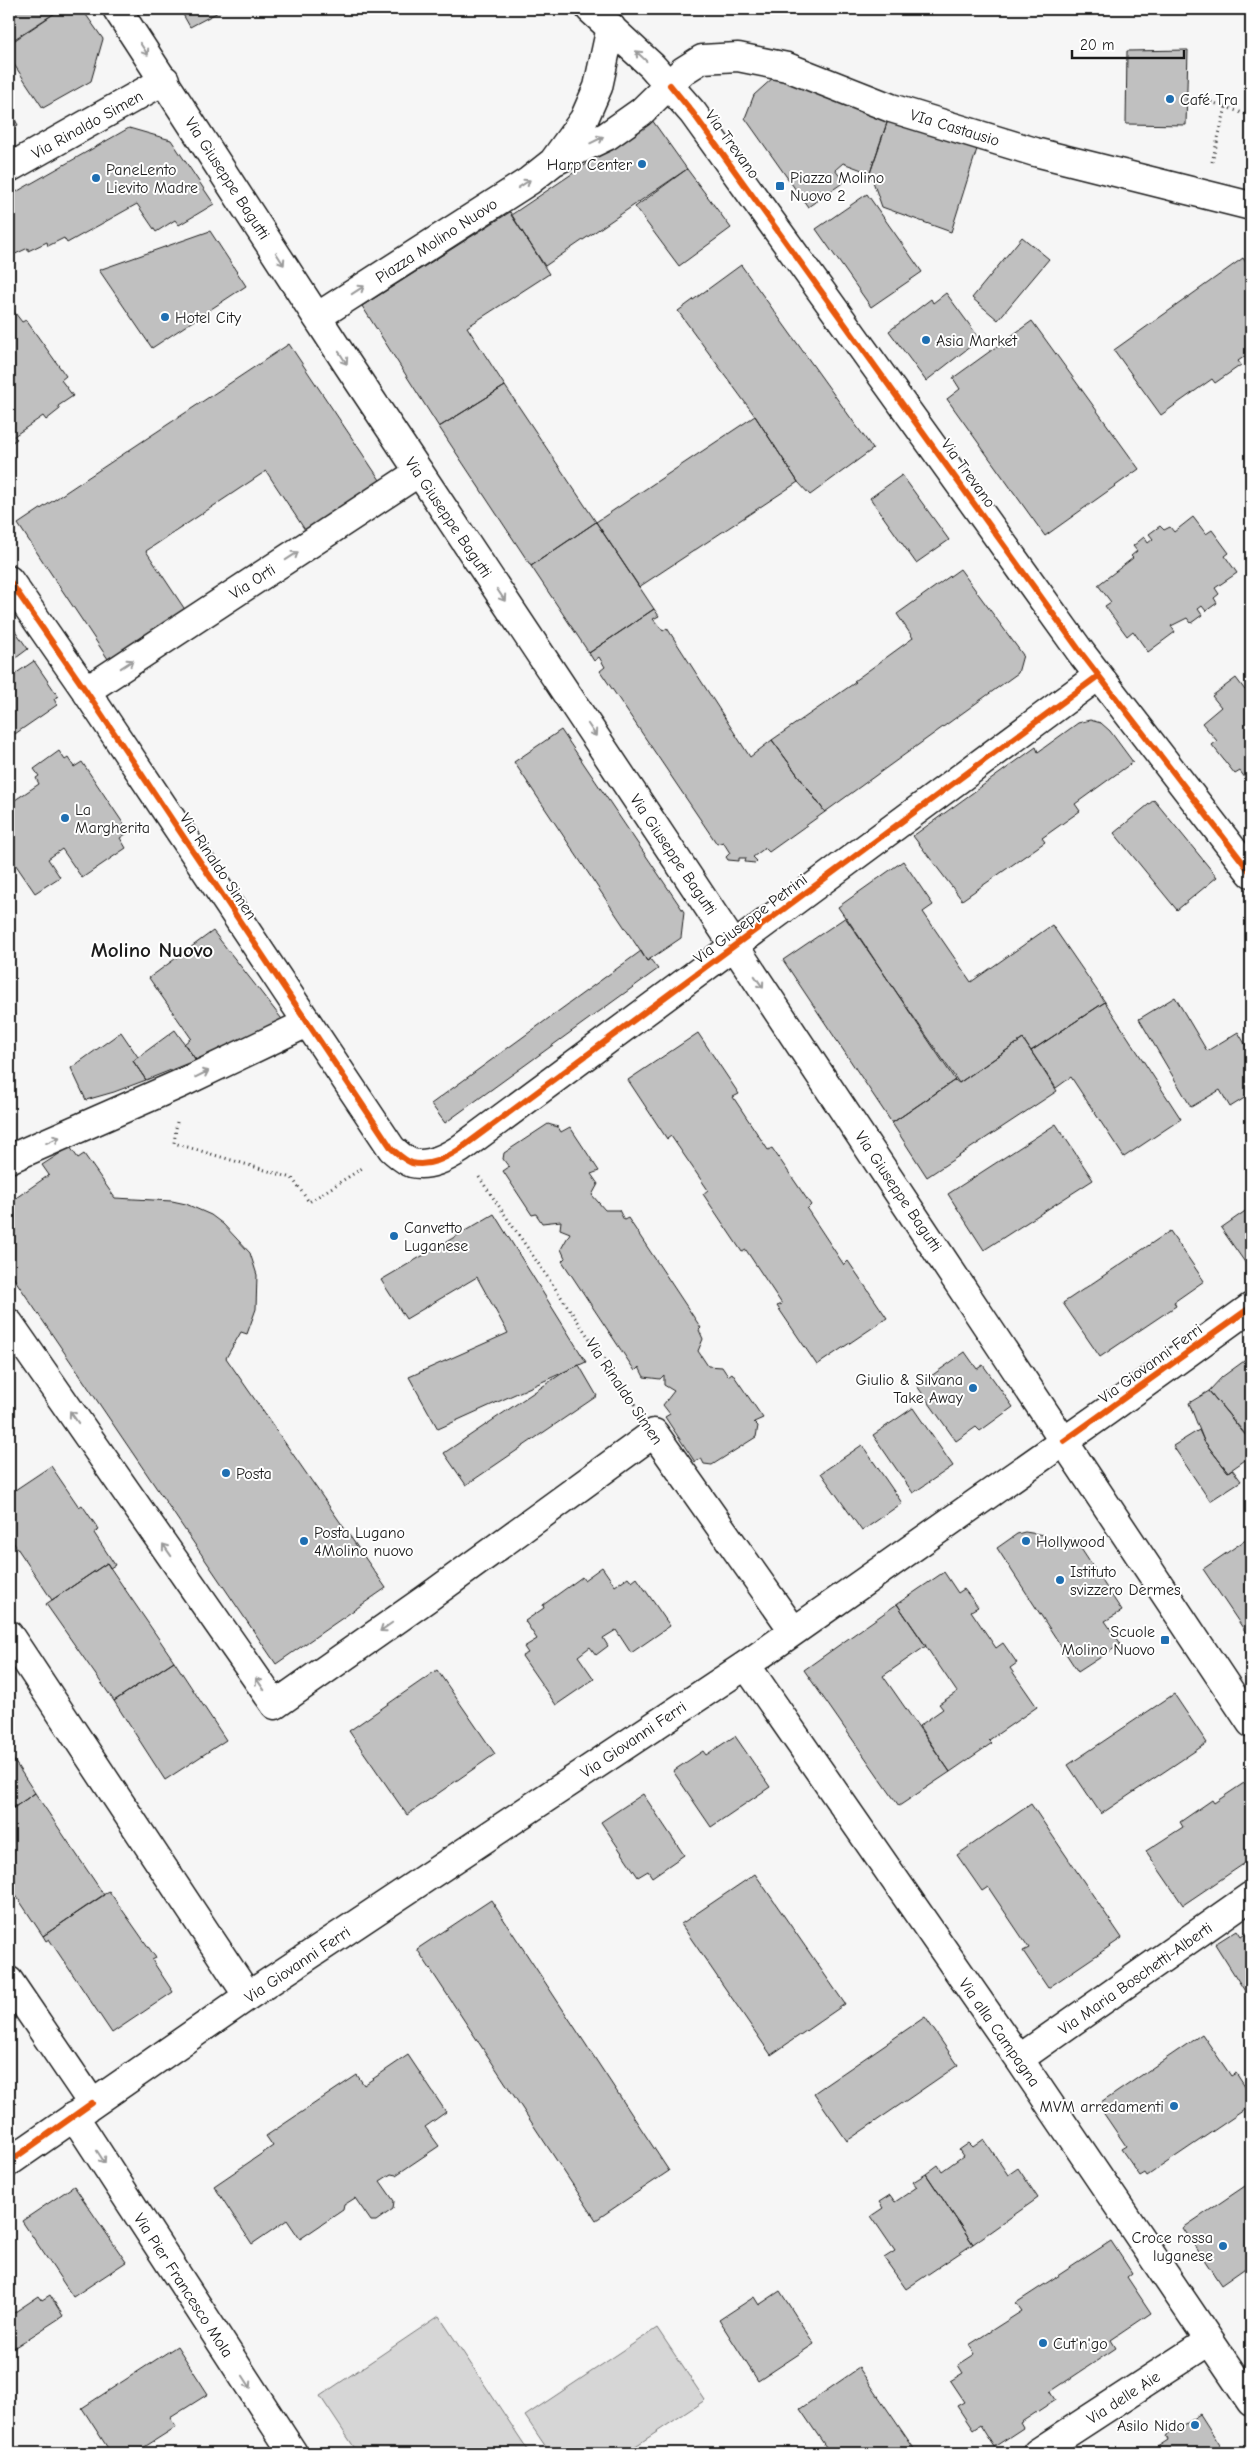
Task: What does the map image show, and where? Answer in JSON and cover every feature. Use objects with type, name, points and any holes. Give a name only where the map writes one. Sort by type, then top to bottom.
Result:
[{"type":"street","name":"Via Giuseppe Bagutti","points":[[116,9],[165,80],[419,472],[1251,1721]]},
{"type":"street","name":"Via Trevano","points":[[590,9],[670,85],[694,113],[1098,676],[1251,873]]},
{"type":"street","name":"Piazza Molino Nuovo","points":[[553,162],[584,119],[598,87],[611,28]]},
{"type":"street","name":"VIa Castausio","points":[[670,85],[683,71],[702,59],[738,57],[787,68],[891,108],[1026,149],[1251,206]]},
{"type":"street","name":"Via Rinaldo Simen","points":[[9,168],[165,80]]},
{"type":"street","name":"Piazza Molino Nuovo","points":[[317,317],[529,181],[553,162],[607,136],[641,112],[670,85]]},
{"type":"street","name":"Via Orti","points":[[86,691],[419,472]]},
{"type":"street","name":"Via Rinaldo Simen","points":[[10,585],[86,691],[307,1024],[401,1156]]},
{"type":"street","name":"Via Giuseppe Petrini","points":[[401,1156],[431,1163],[445,1158],[460,1149],[1098,676]]},
{"type":"street","points":[[9,1159],[182,1083],[307,1024]]},
{"type":"street","name":"Via Giovanni Ferri","points":[[9,2162],[248,1996],[746,1665],[1251,1307]]},
{"type":"street","points":[[9,1323],[275,1705],[426,1599],[654,1433]]},
{"type":"street","name":"Via Rinaldo Simen","points":[[654,1433],[793,1630]]},
{"type":"street","points":[[9,1635],[248,1996]]},
{"type":"street","name":"Via alla Campagna","points":[[746,1665],[1019,2059],[1251,2402]]},
{"type":"street","name":"Via Maria Boschetti-Alberti","points":[[1019,2059],[1251,1896]]},
{"type":"street","name":"Via Pier Francesco Mola","points":[[9,1981],[83,2110],[293,2453]]},
{"type":"street","name":"Via delle Aie","points":[[1037,2453],[1209,2341]]},
{"type":"path","points":[[1197,97],[1251,116]]},
{"type":"path","points":[[1203,194],[1226,107]]},
{"type":"path","points":[[182,1083],[174,1143],[292,1178],[309,1202],[401,1156]]},
{"type":"shaded area","points":[[439,2316],[530,2453],[358,2453],[320,2396]]},
{"type":"shaded area","points":[[657,2328],[705,2400],[625,2453],[550,2453],[525,2416]]},
{"type":"building","points":[[9,9],[61,9],[13,40],[9,32]]},
{"type":"building","points":[[61,9],[82,9],[103,39],[91,81],[43,108],[9,57],[9,44]]},
{"type":"building","points":[[180,9],[224,9],[190,27]]},
{"type":"building","points":[[1188,50],[1186,125],[1126,124],[1127,51]]},
{"type":"building","points":[[774,77],[889,117],[870,173],[843,163],[835,170],[844,182],[808,207],[745,118],[754,95]]},
{"type":"building","points":[[9,109],[18,125],[9,130]]},
{"type":"building","points":[[889,117],[977,149],[951,232],[882,207],[870,173]]},
{"type":"building","points":[[652,120],[687,169],[545,266],[511,215]]},
{"type":"building","points":[[129,128],[171,140],[214,204],[179,225],[175,220],[156,232],[137,204],[67,243],[64,238],[48,246],[47,242],[9,257],[9,196]]},
{"type":"building","points":[[687,169],[731,228],[679,266],[635,207]]},
{"type":"building","points":[[867,194],[922,272],[871,307],[816,229]]},
{"type":"building","points":[[510,212],[549,274],[467,327],[505,386],[439,427],[362,306]]},
{"type":"building","name":"Hotel City","points":[[210,231],[246,286],[152,348],[99,270]]},
{"type":"building","points":[[1022,237],[1049,259],[998,320],[972,298]]},
{"type":"building","points":[[1243,258],[1251,270],[1251,352],[1238,361],[1241,365],[1215,383],[1212,379],[1161,415],[1114,350]]},
{"type":"building","points":[[741,265],[873,449],[810,495],[798,482],[755,416],[678,311]]},
{"type":"building","points":[[946,293],[980,339],[926,381],[889,331],[931,299],[933,303]]},
{"type":"building","points":[[12,309],[22,322],[26,320],[66,376],[61,380],[73,396],[58,406],[60,409],[46,420],[43,416],[14,436],[17,439],[9,444],[9,311]]},
{"type":"building","points":[[1032,321],[1139,469],[1045,536],[947,399],[960,389],[953,378]]},
{"type":"building","points":[[289,344],[384,486],[309,536],[266,471],[146,551],[188,614],[112,665],[18,524]]},
{"type":"building","points":[[505,386],[596,522],[531,566],[439,427]]},
{"type":"building","points":[[755,416],[798,482],[639,587],[596,522]]},
{"type":"building","points":[[902,475],[949,540],[916,563],[870,498]]},
{"type":"building","points":[[1193,517],[1206,534],[1212,530],[1229,553],[1225,556],[1237,573],[1215,588],[1219,594],[1214,598],[1217,603],[1206,611],[1202,606],[1198,609],[1202,615],[1191,623],[1187,618],[1171,626],[1175,632],[1148,652],[1133,631],[1127,636],[1105,606],[1111,602],[1098,585],[1133,558],[1131,556],[1137,551],[1133,546],[1144,537],[1148,543],[1153,539],[1149,534],[1160,526],[1164,530],[1170,527],[1174,532]]},
{"type":"building","points":[[596,522],[654,609],[589,653],[531,566]]},
{"type":"building","points":[[960,569],[1023,655],[1018,673],[825,812],[772,740],[856,682],[854,681],[913,638],[897,614]]},
{"type":"building","points":[[654,609],[659,616],[653,619],[663,631],[667,628],[750,757],[772,740],[825,812],[769,852],[765,848],[753,857],[757,861],[755,863],[745,862],[746,858],[739,858],[739,861],[728,860],[726,857],[730,853],[723,842],[717,844],[600,671],[605,667],[599,657],[594,661],[589,653]]},
{"type":"building","points":[[9,622],[28,649],[9,663]]},
{"type":"building","points":[[34,661],[58,696],[54,699],[57,705],[9,738],[9,678]]},
{"type":"building","points":[[1236,678],[1245,690],[1251,685],[1251,786],[1240,771],[1235,774],[1212,745],[1217,741],[1202,723],[1221,707],[1212,696]]},
{"type":"building","points":[[1090,720],[1101,723],[1110,731],[1133,762],[1075,804],[1080,811],[1042,838],[1045,842],[962,900],[913,836],[1036,747],[1038,752],[1078,723]]},
{"type":"building","points":[[561,730],[684,912],[681,938],[647,961],[514,762]]},
{"type":"building","points":[[59,751],[65,760],[68,758],[74,767],[82,762],[129,832],[120,838],[126,848],[82,878],[62,849],[48,859],[60,877],[35,893],[9,855],[9,798],[12,802],[39,784],[36,778],[39,776],[34,769]]},
{"type":"building","points":[[1154,800],[1217,877],[1177,910],[1114,833]]},
{"type":"building","points":[[903,861],[933,905],[923,912],[971,982],[1052,925],[1105,1002],[1031,1051],[1023,1039],[959,1083],[838,907]]},
{"type":"building","points":[[846,917],[955,1080],[892,1123],[783,960]]},
{"type":"building","points":[[213,931],[285,1023],[196,1060],[184,1044],[191,1038],[149,978]]},
{"type":"building","points":[[641,951],[647,961],[650,959],[658,969],[445,1123],[431,1104]]},
{"type":"building","points":[[1175,997],[1207,1051],[1238,1032],[1251,1054],[1251,1094],[1230,1107],[1220,1090],[1191,1107],[1139,1019]]},
{"type":"building","points":[[1105,1002],[1181,1119],[1124,1157],[1071,1077],[1056,1088],[1031,1051]]},
{"type":"building","points":[[175,1030],[196,1060],[146,1080],[133,1061]]},
{"type":"building","points":[[121,1032],[138,1057],[133,1061],[146,1080],[86,1100],[71,1068]]},
{"type":"building","points":[[698,1033],[739,1094],[733,1097],[768,1150],[772,1148],[811,1205],[807,1209],[844,1265],[848,1261],[887,1318],[817,1365],[777,1306],[782,1304],[746,1250],[742,1252],[703,1194],[708,1190],[671,1136],[667,1139],[628,1080]]},
{"type":"building","points":[[1023,1039],[1057,1091],[927,1177],[892,1123],[955,1080],[959,1083]]},
{"type":"building","points":[[548,1124],[558,1127],[561,1132],[570,1127],[599,1171],[591,1174],[598,1184],[592,1195],[605,1210],[619,1210],[624,1220],[628,1218],[701,1328],[699,1330],[703,1339],[698,1351],[708,1366],[722,1367],[728,1376],[732,1373],[763,1418],[754,1422],[758,1426],[756,1437],[712,1465],[704,1464],[701,1458],[695,1462],[665,1417],[670,1414],[663,1405],[674,1391],[664,1385],[664,1375],[660,1379],[644,1377],[639,1367],[635,1371],[562,1261],[565,1258],[561,1249],[570,1233],[560,1229],[561,1221],[542,1223],[536,1214],[532,1215],[503,1171],[509,1167],[503,1159],[504,1153]]},
{"type":"building","points":[[1056,1124],[1093,1180],[984,1250],[948,1194]]},
{"type":"building","name":"Posta","points":[[70,1147],[78,1158],[84,1154],[115,1198],[172,1201],[186,1204],[211,1215],[223,1224],[250,1253],[257,1275],[256,1309],[247,1334],[241,1332],[226,1358],[386,1588],[276,1664],[9,1271],[9,1200],[10,1202],[49,1175],[42,1165]]},
{"type":"building","points":[[1251,1207],[1251,1271],[1221,1228]]},
{"type":"building","points":[[494,1214],[586,1362],[438,1429],[409,1377],[508,1333],[477,1277],[406,1319],[381,1280]]},
{"type":"building","points":[[1170,1231],[1204,1281],[1174,1302],[1176,1306],[1100,1357],[1063,1303]]},
{"type":"building","points":[[965,1352],[977,1369],[983,1365],[1013,1407],[980,1431],[976,1427],[956,1441],[917,1386]]},
{"type":"building","points":[[1251,1356],[1251,1431],[1246,1435],[1209,1391],[1222,1377]]},
{"type":"building","points":[[579,1365],[597,1396],[466,1485],[444,1453],[564,1372]]},
{"type":"building","points":[[1209,1391],[1251,1442],[1251,1456],[1228,1472],[1204,1441],[1189,1403]]},
{"type":"building","points":[[913,1408],[953,1466],[913,1493],[873,1435]]},
{"type":"building","points":[[1199,1430],[1204,1441],[1228,1472],[1232,1469],[1241,1481],[1210,1501],[1173,1446]]},
{"type":"building","points":[[862,1445],[902,1503],[862,1531],[821,1473]]},
{"type":"building","points":[[51,1466],[79,1507],[82,1505],[99,1530],[94,1533],[115,1565],[110,1568],[107,1563],[52,1600],[9,1536],[9,1494]]},
{"type":"building","name":"Istituto svizzero Dermes","points":[[1025,1532],[1044,1535],[1059,1549],[1074,1538],[1122,1611],[1105,1621],[1121,1644],[1078,1672],[997,1548],[1017,1534]]},
{"type":"building","points":[[1250,1537],[1251,1539],[1251,1640],[1203,1569]]},
{"type":"building","points":[[107,1563],[174,1661],[114,1701],[46,1604]]},
{"type":"building","points":[[602,1567],[615,1586],[628,1577],[632,1582],[637,1578],[670,1626],[631,1653],[616,1630],[603,1638],[608,1646],[596,1655],[590,1647],[578,1656],[594,1679],[556,1705],[522,1656],[528,1653],[524,1647],[537,1639],[525,1621],[544,1608],[543,1605],[582,1577],[584,1580]]},
{"type":"building","points":[[944,1572],[958,1593],[964,1589],[978,1607],[971,1611],[996,1648],[1003,1643],[1017,1663],[1010,1668],[1037,1707],[989,1740],[992,1743],[950,1772],[919,1726],[943,1709],[939,1704],[957,1692],[897,1604]]},
{"type":"building","points":[[897,1604],[926,1646],[883,1676],[950,1772],[899,1806],[804,1670]]},
{"type":"building","points":[[174,1661],[226,1740],[165,1780],[114,1701]]},
{"type":"building","points":[[437,1670],[495,1754],[407,1815],[349,1731]]},
{"type":"building","points":[[1174,1694],[1207,1743],[1101,1814],[1068,1765]]},
{"type":"building","points":[[735,1736],[770,1787],[711,1827],[673,1771],[703,1751],[706,1755]]},
{"type":"building","points":[[9,1753],[35,1793],[9,1811]]},
{"type":"building","points":[[1244,1783],[1251,1794],[1251,1859],[1183,1905],[1146,1851],[1183,1827],[1180,1822],[1212,1800],[1214,1803]]},
{"type":"building","points":[[35,1793],[104,1895],[43,1936],[9,1885],[9,1811]]},
{"type":"building","points":[[643,1794],[684,1855],[652,1877],[648,1871],[638,1877],[601,1822]]},
{"type":"building","points":[[1031,1804],[1122,1938],[1048,1988],[1023,1951],[1029,1948],[988,1887],[982,1891],[957,1855]]},
{"type":"building","points":[[755,1874],[845,2004],[771,2055],[681,1924]]},
{"type":"building","points":[[109,1891],[156,1958],[152,1960],[173,1992],[112,2033],[49,1939],[46,1941],[43,1936]]},
{"type":"building","points":[[491,1900],[669,2171],[596,2220],[417,1949]]},
{"type":"building","points":[[1251,1929],[1251,1994],[1248,1996],[1215,1944],[1237,1930],[1241,1936]]},
{"type":"building","points":[[925,2017],[958,2065],[847,2141],[814,2093]]},
{"type":"building","name":"MVM arredamenti","points":[[1202,2034],[1231,2076],[1236,2073],[1251,2096],[1250,2106],[1147,2176],[1145,2173],[1140,2176],[1121,2149],[1126,2146],[1098,2105]]},
{"type":"building","points":[[408,2055],[446,2112],[425,2127],[439,2146],[396,2175],[391,2174],[380,2181],[394,2201],[393,2209],[376,2221],[371,2221],[355,2198],[344,2205],[343,2210],[300,2239],[287,2220],[252,2244],[214,2186],[273,2146],[266,2136],[357,2075],[364,2085]]},
{"type":"building","points":[[984,2139],[1008,2175],[1018,2168],[1038,2198],[973,2244],[926,2174],[938,2165],[942,2171],[963,2156],[959,2150],[969,2143],[973,2147]]},
{"type":"building","points":[[926,2174],[973,2244],[906,2289],[884,2258],[895,2251],[871,2216],[883,2208],[879,2202],[890,2195],[895,2202],[917,2187],[913,2182]]},
{"type":"building","name":"Croce rossa luganese","points":[[1251,2182],[1251,2264],[1221,2285],[1183,2228]]},
{"type":"building","points":[[74,2186],[126,2262],[73,2297],[22,2221]]},
{"type":"building","name":"Cut'n'go","points":[[1111,2241],[1132,2273],[1127,2277],[1151,2313],[1111,2340],[1116,2348],[1050,2392],[1055,2400],[1020,2423],[1023,2428],[994,2447],[980,2425],[973,2430],[957,2406],[964,2402],[950,2381],[963,2373],[958,2365],[975,2354],[969,2345],[1022,2311],[1016,2303]]},
{"type":"building","points":[[780,2291],[814,2344],[758,2381],[719,2320],[754,2297],[759,2305]]},
{"type":"building","points":[[50,2295],[63,2316],[9,2351],[9,2316],[39,2296],[42,2300]]},
{"type":"building","points":[[177,2346],[208,2394],[170,2418],[176,2427],[135,2453],[111,2453],[82,2408]]},
{"type":"building","points":[[859,2368],[917,2453],[830,2453],[800,2409]]},
{"type":"building","name":"Asilo Nido","points":[[1200,2414],[1225,2453],[1148,2453],[1168,2440],[1166,2436]]},
{"type":"cycle path","points":[[670,85],[693,113],[1082,654],[1251,873]]},
{"type":"cycle path","points":[[9,580],[86,691],[392,1149],[407,1161],[418,1164],[437,1161],[460,1149],[1098,676]]},
{"type":"cycle path","points":[[1064,1441],[1251,1307]]},
{"type":"cycle path","points":[[9,2162],[92,2103]]},
{"type":"place","name":"Café Tra","points":[[1170,99]]},
{"type":"place","name":"Harp Center","points":[[642,164]]},
{"type":"place","name":"PaneLento Lievito Madre","points":[[96,178]]},
{"type":"place","name":"Piazza Molino Nuovo 2","points":[[780,186]]},
{"type":"place","name":"Hotel City","points":[[165,317]]},
{"type":"place","name":"Asia Market","points":[[926,340]]},
{"type":"place","name":"La Margherita","points":[[65,818]]},
{"type":"place","name":"Canvetto Luganese","points":[[394,1236]]},
{"type":"place","name":"Giulio & Silvana Take Away","points":[[973,1388]]},
{"type":"place","name":"Posta","points":[[226,1473]]},
{"type":"place","name":"Posta Lugano 4Molino nuovo","points":[[304,1541]]},
{"type":"place","name":"Hollywood","points":[[1026,1541]]},
{"type":"place","name":"Istituto svizzero Dermes","points":[[1060,1580]]},
{"type":"place","name":"Scuole Molino Nuovo","points":[[1165,1640]]},
{"type":"place","name":"MVM arredamenti","points":[[1174,2106]]},
{"type":"place","name":"Croce rossa luganese","points":[[1223,2246]]},
{"type":"place","name":"Cut'n'go","points":[[1043,2343]]},
{"type":"place","name":"Asilo Nido","points":[[1195,2425]]},
{"type":"district","name":"Molino Nuovo","points":[[152,950]]}]
